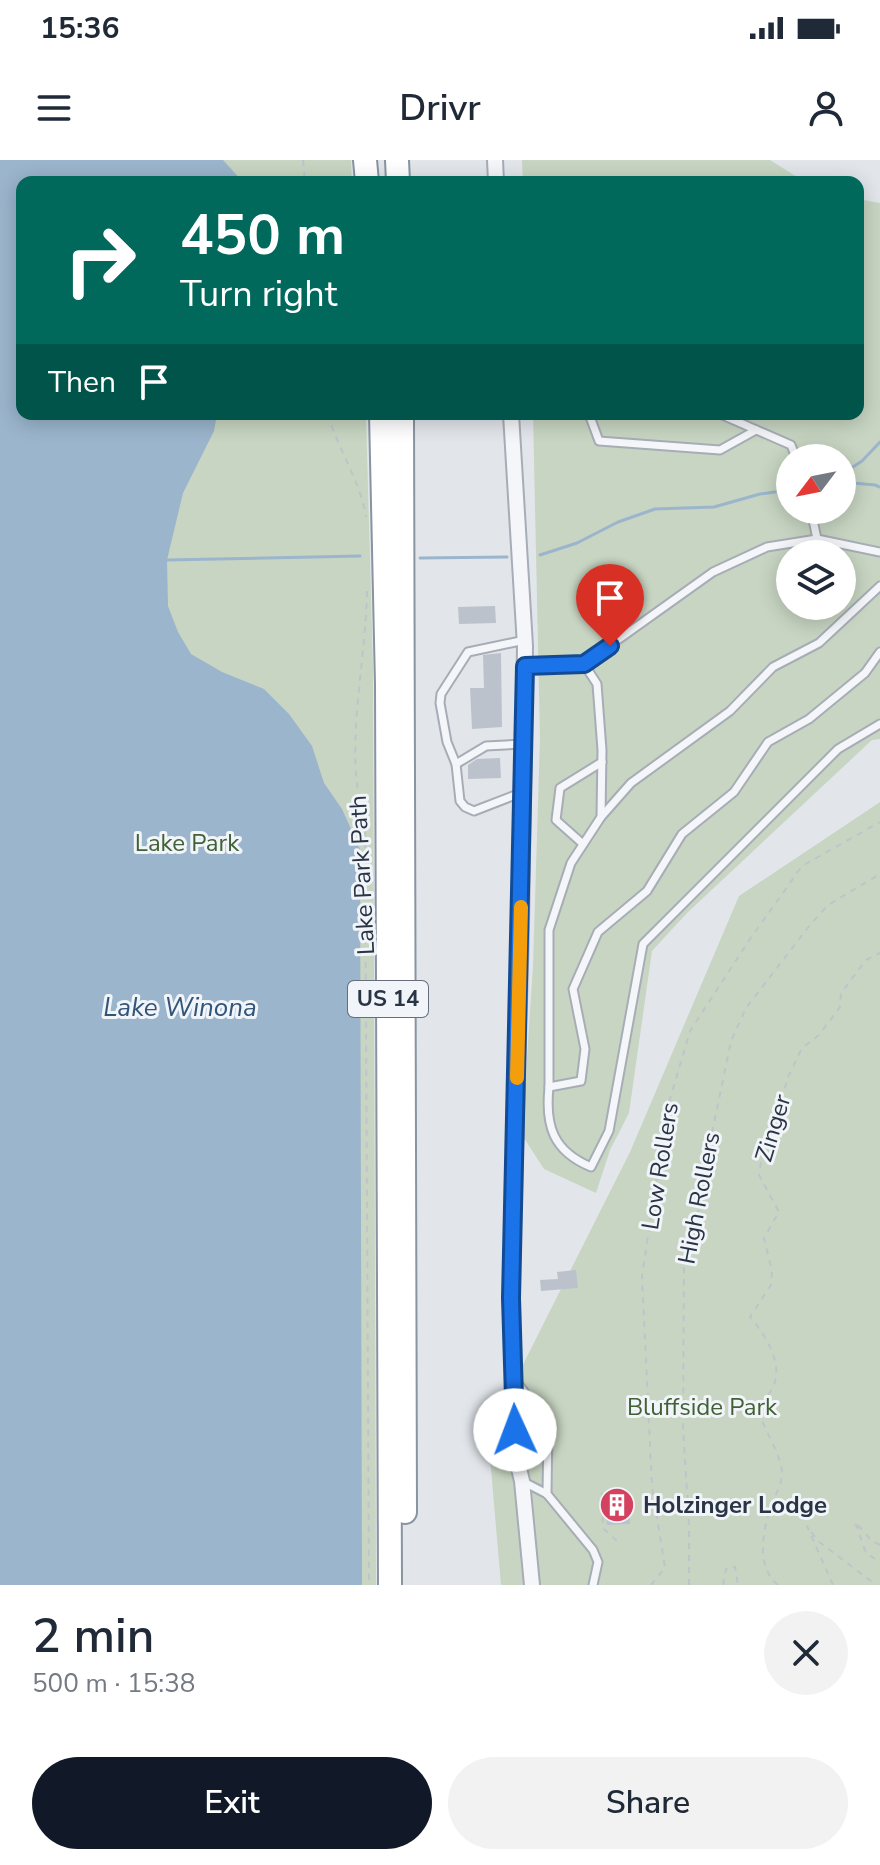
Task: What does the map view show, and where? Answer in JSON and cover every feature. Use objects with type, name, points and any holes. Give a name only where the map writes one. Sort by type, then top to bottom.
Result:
[{"type":"highway","name":"US 14","points":[[381,420],[387,700],[390,1585]]},
{"type":"highway","name":"US 14","points":[[402,420],[405,1585]]},
{"type":"street","points":[[511,420],[525,666],[511,1298],[516,1456],[522,1481],[532,1585]]},
{"type":"lane","points":[[591,420],[599,441],[720,450],[756,430]]},
{"type":"lane","points":[[741,420],[789,444]]},
{"type":"lane","points":[[814,524],[817,539]]},
{"type":"lane","points":[[525,666],[584,664],[713,572],[767,547],[817,539],[880,552]]},
{"type":"lane","points":[[880,586],[819,643],[773,667],[730,711],[631,783],[601,817],[571,863],[549,930],[549,1087],[546,1112],[554,1139],[572,1159],[591,1167],[609,1131],[643,944],[838,749],[880,724]]},
{"type":"lane","points":[[523,792],[474,811],[465,807],[460,801],[456,764],[447,742],[440,703],[441,694],[468,652],[525,640]]},
{"type":"lane","points":[[549,1087],[581,1081],[585,1049],[573,989],[598,932],[647,891],[682,834],[734,792],[768,742],[809,719],[865,673],[880,652]]},
{"type":"lane","points":[[584,664],[597,684],[602,762],[601,817]]},
{"type":"lane","points":[[456,764],[486,746],[524,744]]},
{"type":"lane","points":[[583,844],[556,820],[560,788],[602,762]]},
{"type":"lane","points":[[513,1377],[548,1424],[547,1494]]},
{"type":"lane","points":[[522,1481],[547,1494],[593,1550],[598,1562],[593,1585]]},
{"type":"path","points":[[330,420],[356,480],[366,518]]},
{"type":"path","name":"Lake Park Path","points":[[367,591],[358,697],[356,773],[365,830],[369,1585]]},
{"type":"path","name":"Low Rollers","points":[[651,1585],[665,1568],[652,1487],[642,1276],[667,1109],[690,1031],[802,866],[880,822]]},
{"type":"path","name":"High Rollers","points":[[689,1585],[683,1428],[684,1262],[696,1231],[702,1181],[731,1041],[746,1008],[810,925],[828,905],[880,874]]},
{"type":"path","name":"Zinger","points":[[778,1585],[772,1580],[763,1557],[765,1527],[783,1476],[778,1453],[759,1415],[774,1385],[776,1369],[769,1346],[750,1317],[771,1285],[772,1271],[764,1238],[779,1212],[759,1175],[762,1156],[776,1130],[788,1077],[802,1048],[819,1035],[840,1007],[841,993],[866,960],[880,953]]},
{"type":"path","points":[[602,1493],[603,1528],[618,1542]]},
{"type":"path","points":[[880,1545],[871,1540],[855,1522],[866,1553],[880,1562]]},
{"type":"path","points":[[833,1585],[807,1526],[818,1541],[876,1585]]},
{"type":"path","points":[[723,1585],[726,1569],[731,1566],[735,1567],[738,1585]]},
{"type":"green space","name":"Lake Winona","points":[[0,160],[351,160],[352,176],[16,176],[16,420],[366,420],[373,668],[376,1585],[0,1585]]},
{"type":"green space","points":[[522,160],[770,160],[795,176],[523,176]]},
{"type":"green space","points":[[864,200],[880,203],[880,739],[872,740],[687,913],[652,951],[629,1113],[610,1150],[596,1193],[544,1169],[522,1135],[533,966],[540,738],[533,420],[864,420]]},
{"type":"green space","name":"Bluffside Park","points":[[880,802],[880,1585],[501,1585],[488,1434],[630,1152],[739,896]]},
{"type":"water","name":"Lake Winona","points":[[0,160],[223,160],[238,176],[16,176],[16,420],[216,420],[214,431],[183,493],[167,560],[168,606],[191,654],[222,672],[264,689],[289,714],[312,746],[324,783],[342,809],[360,849],[362,1585],[0,1585]]},
{"type":"building","points":[[495,606],[496,623],[459,624],[458,607]]},
{"type":"building","points":[[501,653],[502,727],[472,729],[470,688],[484,688],[483,655]]},
{"type":"building","points":[[500,758],[501,778],[468,779],[468,765],[477,759]]},
{"type":"building","points":[[576,1270],[578,1288],[541,1291],[540,1280],[558,1279],[557,1272]]},
{"type":"building","name":"Holzinger Lodge","points":[[629,1496],[630,1524],[607,1525],[604,1498]]},
{"type":"waterway","points":[[856,465],[880,442]]},
{"type":"waterway","points":[[856,483],[880,487]]},
{"type":"waterway","points":[[540,555],[577,543],[618,522],[655,509],[714,507],[776,492]]},
{"type":"waterway","points":[[167,560],[360,556]]},
{"type":"waterway","points":[[420,558],[507,557]]},
{"type":"slow traffic","points":[[517,1078],[521,907]]},
{"type":"place","name":"Holzinger Lodge","points":[[617,1505]]},
{"type":"route","points":[[515,1430],[511,1298],[525,666],[584,664],[610,646]]},
{"type":"park label","name":"Lake Park","points":[[187,843]]}]
